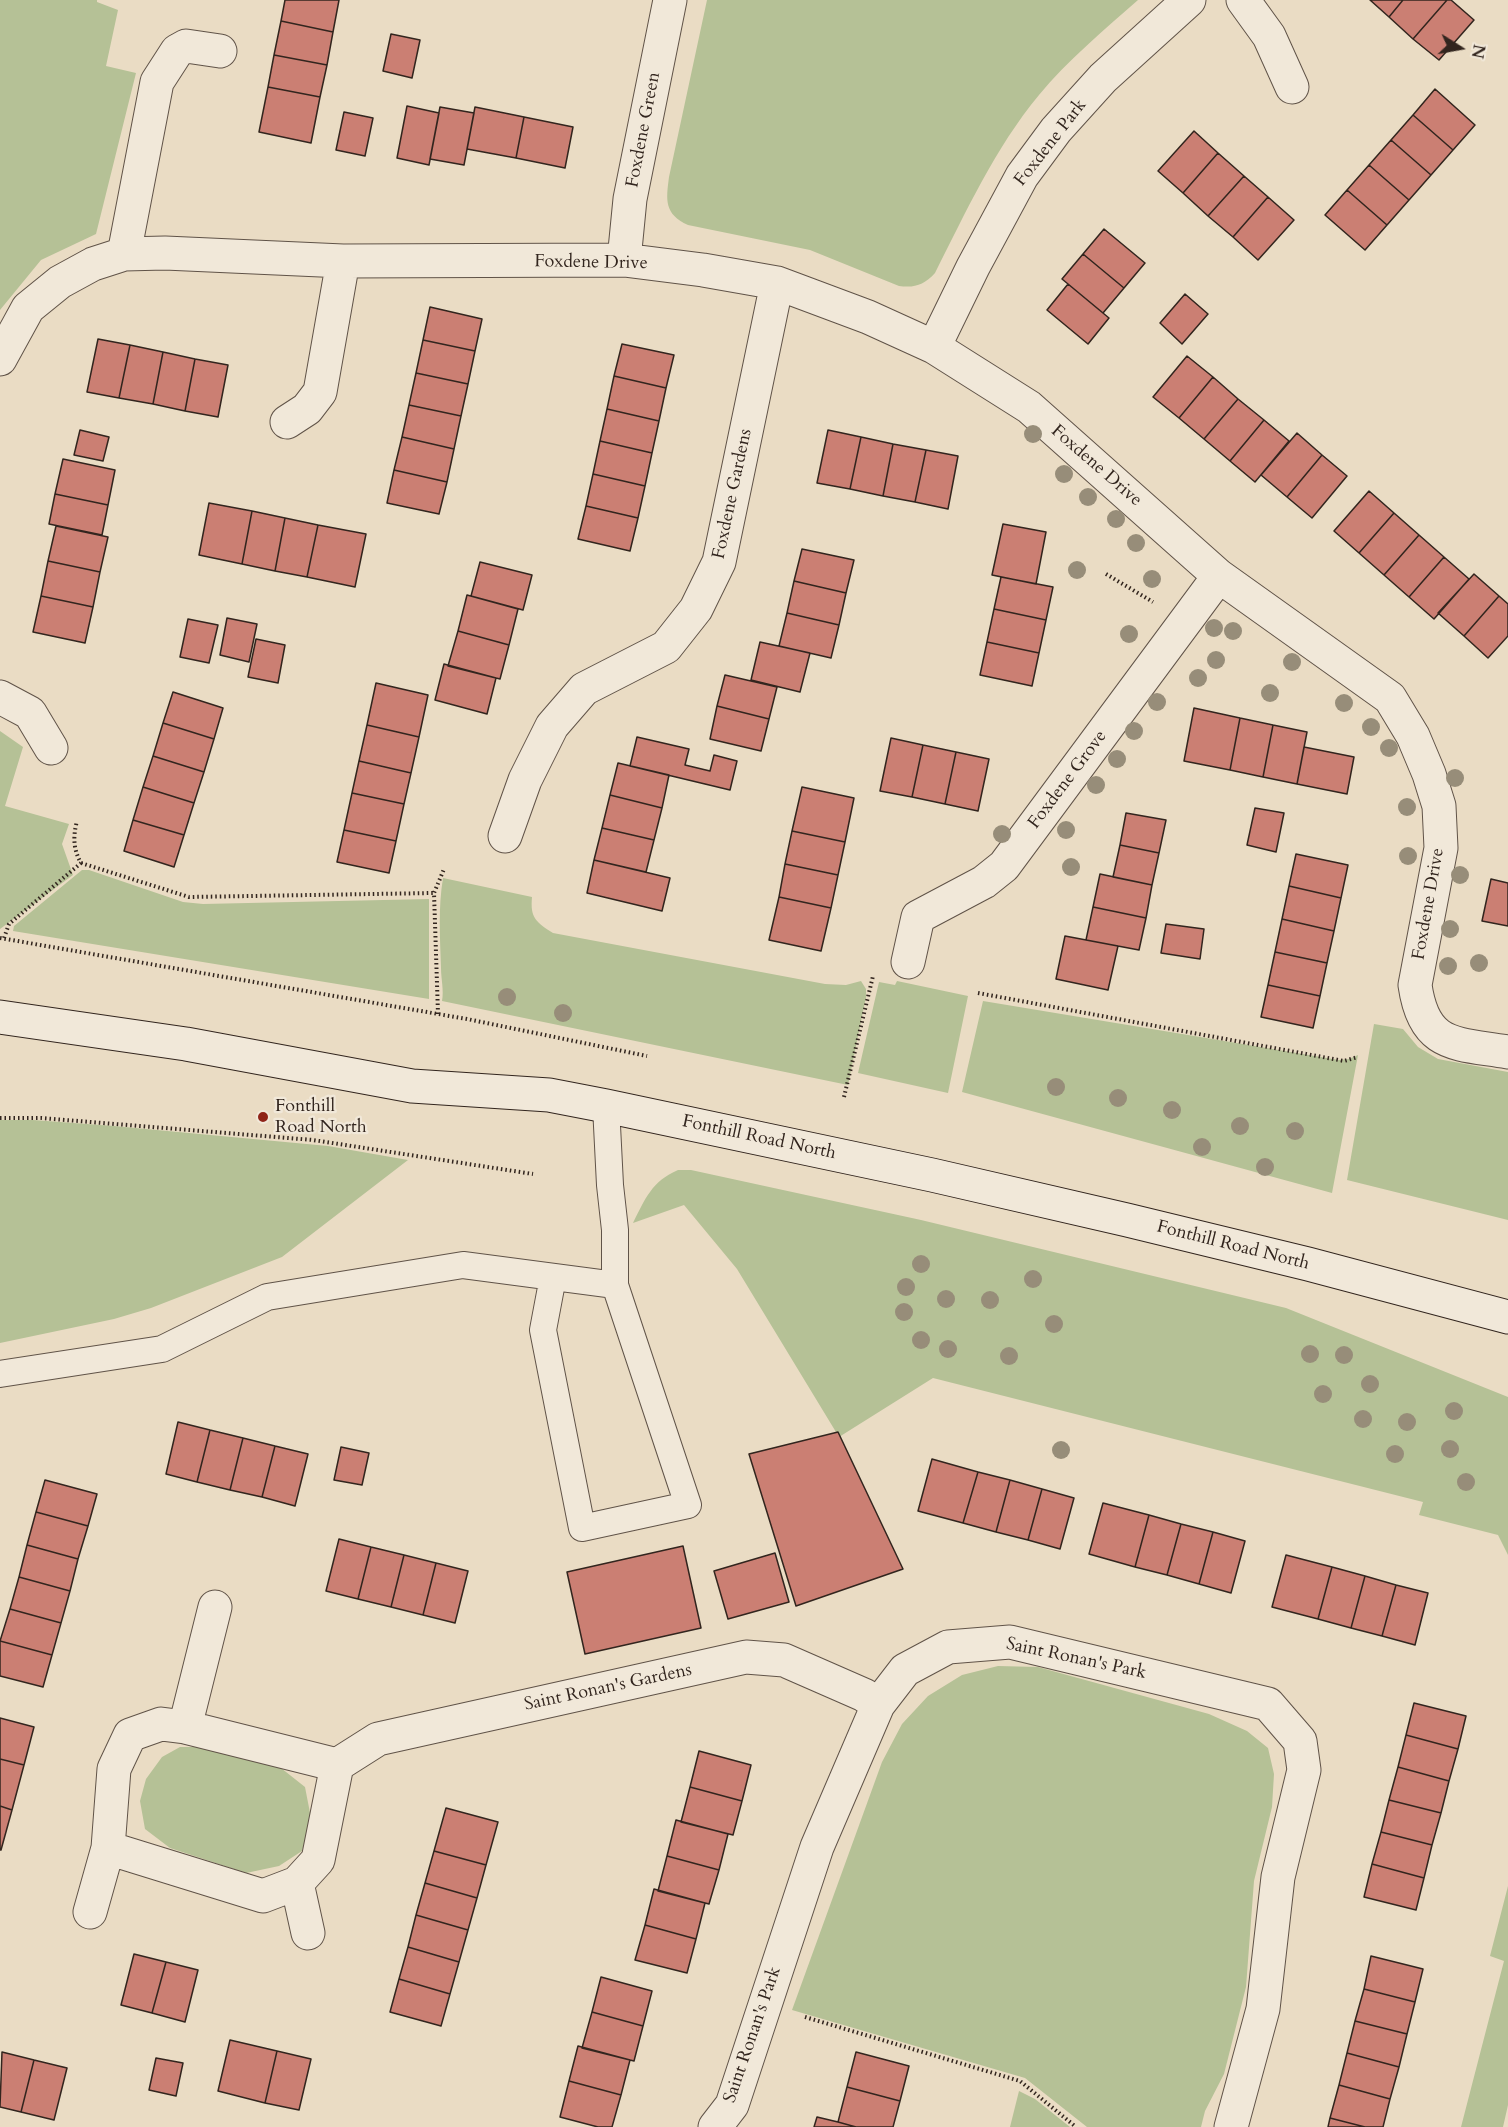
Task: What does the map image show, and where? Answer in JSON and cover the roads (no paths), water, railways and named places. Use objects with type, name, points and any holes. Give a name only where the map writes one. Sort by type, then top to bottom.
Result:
[{"type":"street","name":"Foxdene Green","points":[[624,260],[630,199],[670,0]]},
{"type":"street","name":"Foxdene Park","points":[[934,347],[973,267],[1022,176],[1056,130],[1103,78],[1189,0]]},
{"type":"street","points":[[1243,0],[1269,36],[1292,87]]},
{"type":"street","points":[[124,254],[157,82],[177,51],[186,46],[220,51]]},
{"type":"street","name":"Foxdene Drive","points":[[0,359],[28,308],[68,278],[93,264],[124,254],[165,253],[343,261],[624,260],[704,270],[777,283],[868,317],[934,347],[1029,407],[1219,576],[1390,698],[1413,736],[1439,806],[1441,848],[1417,970],[1415,985],[1418,1005],[1428,1025],[1448,1042],[1508,1052]]},
{"type":"street","points":[[287,422],[307,409],[320,392],[343,261]]},
{"type":"street","name":"Foxdene Gardens","points":[[505,836],[525,780],[552,726],[584,688],[666,647],[696,609],[715,572],[719,562],[777,283]]},
{"type":"street","name":"Foxdene Grove","points":[[908,962],[918,917],[984,882],[1004,866],[1219,576]]},
{"type":"street","points":[[0,697],[30,713],[51,748]]},
{"type":"street","name":"Fonthill Road North","points":[[0,1017],[186,1044],[412,1086],[549,1095],[606,1106],[990,1188],[1308,1264],[1508,1317]]},
{"type":"street","points":[[185,1727],[215,1607]]},
{"type":"street","name":"Saint Ronan's Park","points":[[715,2127],[732,2105],[817,1847],[878,1705],[905,1670],[948,1647],[1010,1642],[1268,1704],[1300,1741],[1304,1770],[1278,1877],[1263,2009],[1231,2127]]},
{"type":"street","name":"Saint Ronan's Gardens","points":[[338,1765],[378,1739],[746,1657],[784,1660],[864,1695],[878,1705]]},
{"type":"street","points":[[90,1912],[108,1848],[114,1769],[130,1735],[161,1724],[185,1727],[338,1765],[318,1860],[297,1883],[263,1896],[108,1848]]},
{"type":"street","points":[[297,1883],[308,1933]]},
{"type":"lane","points":[[553,1277],[543,1330],[582,1528],[688,1505],[615,1285],[615,1230],[609,1185],[606,1106]]},
{"type":"lane","points":[[0,1374],[162,1349],[267,1297],[463,1265],[615,1285]]},
{"type":"place","name":"Fonthill Road North","points":[[263,1117]]}]
